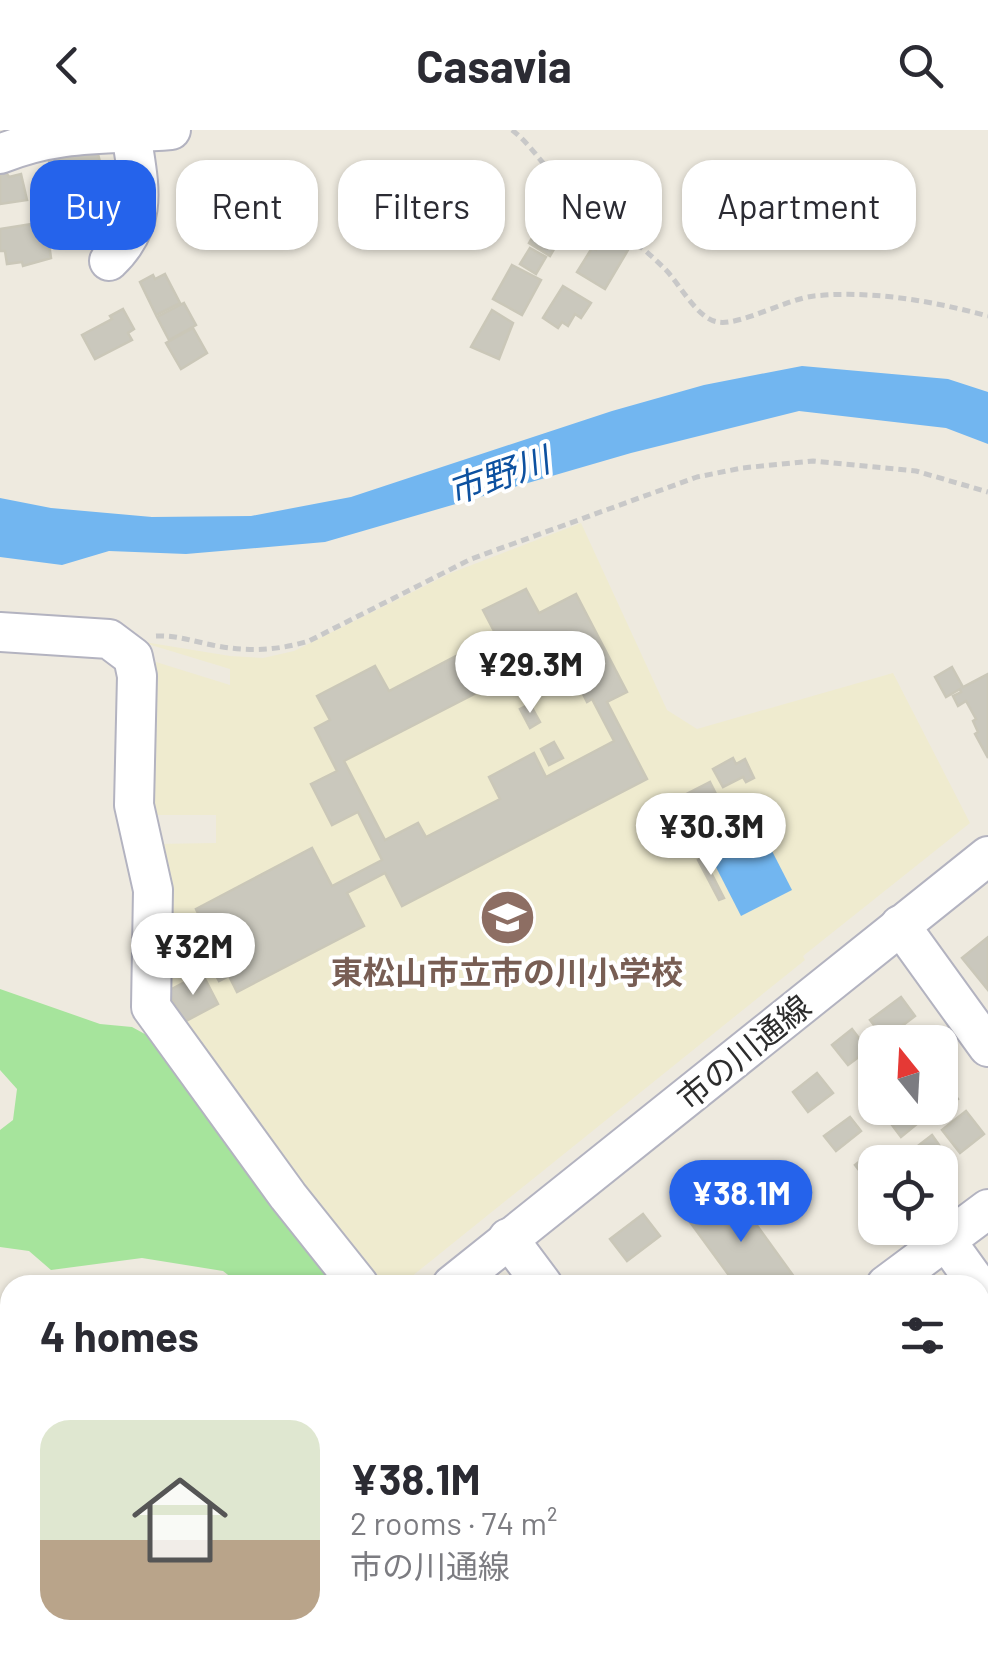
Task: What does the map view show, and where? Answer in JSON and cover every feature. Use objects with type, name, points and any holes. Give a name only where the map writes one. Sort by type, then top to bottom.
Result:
[{"type":"street","points":[[0,154],[49,137],[106,130],[170,130]]},
{"type":"street","points":[[109,260],[126,244],[137,221],[140,198],[131,132]]},
{"type":"street","points":[[0,632],[96,637],[119,644],[133,657],[137,676],[134,805],[153,890],[150,1007],[288,1196],[351,1275]]},
{"type":"street","name":"市の川通線","points":[[464,1275],[988,856]]},
{"type":"street","points":[[900,925],[988,1048]]},
{"type":"street","points":[[958,1233],[988,1209]]},
{"type":"street","points":[[508,1238],[536,1275]]},
{"type":"street","points":[[900,1275],[943,1245]]},
{"type":"street","points":[[949,1245],[970,1275]]},
{"type":"path","points":[[512,130],[528,142],[553,174],[662,266],[703,314],[715,322],[732,322],[811,296],[850,295],[931,301],[988,316]]},
{"type":"path","points":[[119,644],[141,636],[170,636],[252,651],[309,641],[513,542],[653,492],[742,468],[814,461],[864,464],[916,470],[988,492]]},
{"type":"shaded area","name":"東松山市立市の川小学校","points":[[581,523],[667,710],[697,729],[893,673],[970,823],[413,1275],[371,1275],[350,1260],[162,1013],[154,844],[216,843],[216,815],[147,815],[156,662],[230,685],[230,669],[138,641],[263,658],[294,651],[451,573]]},
{"type":"green space","points":[[0,989],[100,1024],[132,1027],[154,1039],[168,1064],[192,1086],[331,1275],[228,1275],[142,1258],[51,1270],[29,1251],[0,1247],[0,1130],[13,1120],[17,1089],[0,1070]]},
{"type":"water","name":"市野川","points":[[802,366],[948,379],[988,392],[988,444],[946,428],[799,411],[631,453],[325,542],[186,554],[109,551],[62,565],[0,557],[0,498],[51,508],[152,517],[251,516],[351,497],[612,411],[704,385]]},
{"type":"water","points":[[749,806],[792,890],[741,916],[698,832]]},
{"type":"building","points":[[95,142],[100,160],[49,160],[47,152]]},
{"type":"building","points":[[3,168],[9,177],[21,174],[27,200],[0,204]]},
{"type":"building","points":[[30,224],[30,250],[50,250],[51,258],[23,266],[22,262],[7,264],[5,251],[0,251],[0,229]]},
{"type":"building","points":[[529,250],[546,257],[536,274],[520,264]]},
{"type":"building","points":[[591,250],[628,250],[605,289],[577,272]]},
{"type":"building","points":[[512,265],[541,280],[522,315],[493,299]]},
{"type":"building","points":[[165,274],[180,303],[156,315],[140,282]]},
{"type":"building","points":[[563,286],[591,303],[581,318],[575,314],[568,326],[562,322],[558,328],[543,318]]},
{"type":"building","points":[[184,303],[196,325],[169,340],[157,317]]},
{"type":"building","points":[[123,309],[134,329],[128,333],[132,340],[95,359],[82,335]]},
{"type":"building","points":[[492,310],[513,323],[499,359],[471,347]]},
{"type":"building","points":[[193,328],[207,353],[181,369],[166,343]]},
{"type":"building","points":[[526,589],[539,613],[576,594],[627,692],[607,702],[647,779],[402,906],[385,873],[347,893],[364,926],[237,992],[229,976],[219,981],[214,972],[210,975],[193,942],[198,940],[192,929],[203,924],[196,909],[312,848],[332,886],[382,860],[358,812],[332,825],[311,784],[337,771],[315,728],[330,720],[317,696],[375,666],[389,691],[496,635],[483,610]],"holes":[[[585,637],[596,657],[571,670],[614,741],[546,777],[534,753],[489,777],[500,799],[426,837],[418,823],[385,840],[344,761]]]},
{"type":"building","points":[[952,667],[963,687],[988,674],[988,758],[975,734],[976,719],[966,701],[958,706],[953,696],[960,689],[946,697],[935,677]]},
{"type":"building","points":[[530,704],[540,722],[530,728],[520,709]]},
{"type":"building","points":[[554,742],[563,758],[549,765],[541,749]]},
{"type":"building","points":[[733,758],[736,764],[745,759],[754,778],[746,782],[743,777],[723,787],[713,769]]},
{"type":"building","points":[[710,782],[720,802],[673,826],[663,806]]},
{"type":"building","points":[[703,857],[724,898],[719,900],[698,860]]},
{"type":"building","points":[[988,937],[988,990],[962,958]]},
{"type":"building","points":[[202,973],[218,1004],[184,1022],[168,991]]},
{"type":"building","points":[[901,997],[915,1016],[903,1025],[874,1025],[870,1020]]},
{"type":"building","points":[[852,1029],[858,1037],[858,1058],[848,1065],[832,1045]]},
{"type":"building","points":[[817,1073],[833,1093],[808,1112],[793,1092]]},
{"type":"building","points":[[966,1111],[984,1134],[960,1153],[958,1145],[942,1130],[958,1125],[958,1117]]},
{"type":"building","points":[[850,1117],[861,1131],[836,1151],[824,1136]]},
{"type":"building","points":[[892,1125],[916,1125],[901,1137]]},
{"type":"building","points":[[932,1135],[939,1145],[919,1145]]},
{"type":"building","points":[[732,1191],[793,1275],[729,1275],[690,1222]]},
{"type":"building","points":[[643,1214],[660,1236],[627,1261],[610,1239]]},
{"type":"place","name":"東松山市立市の川小学校","points":[[507,917]]}]
